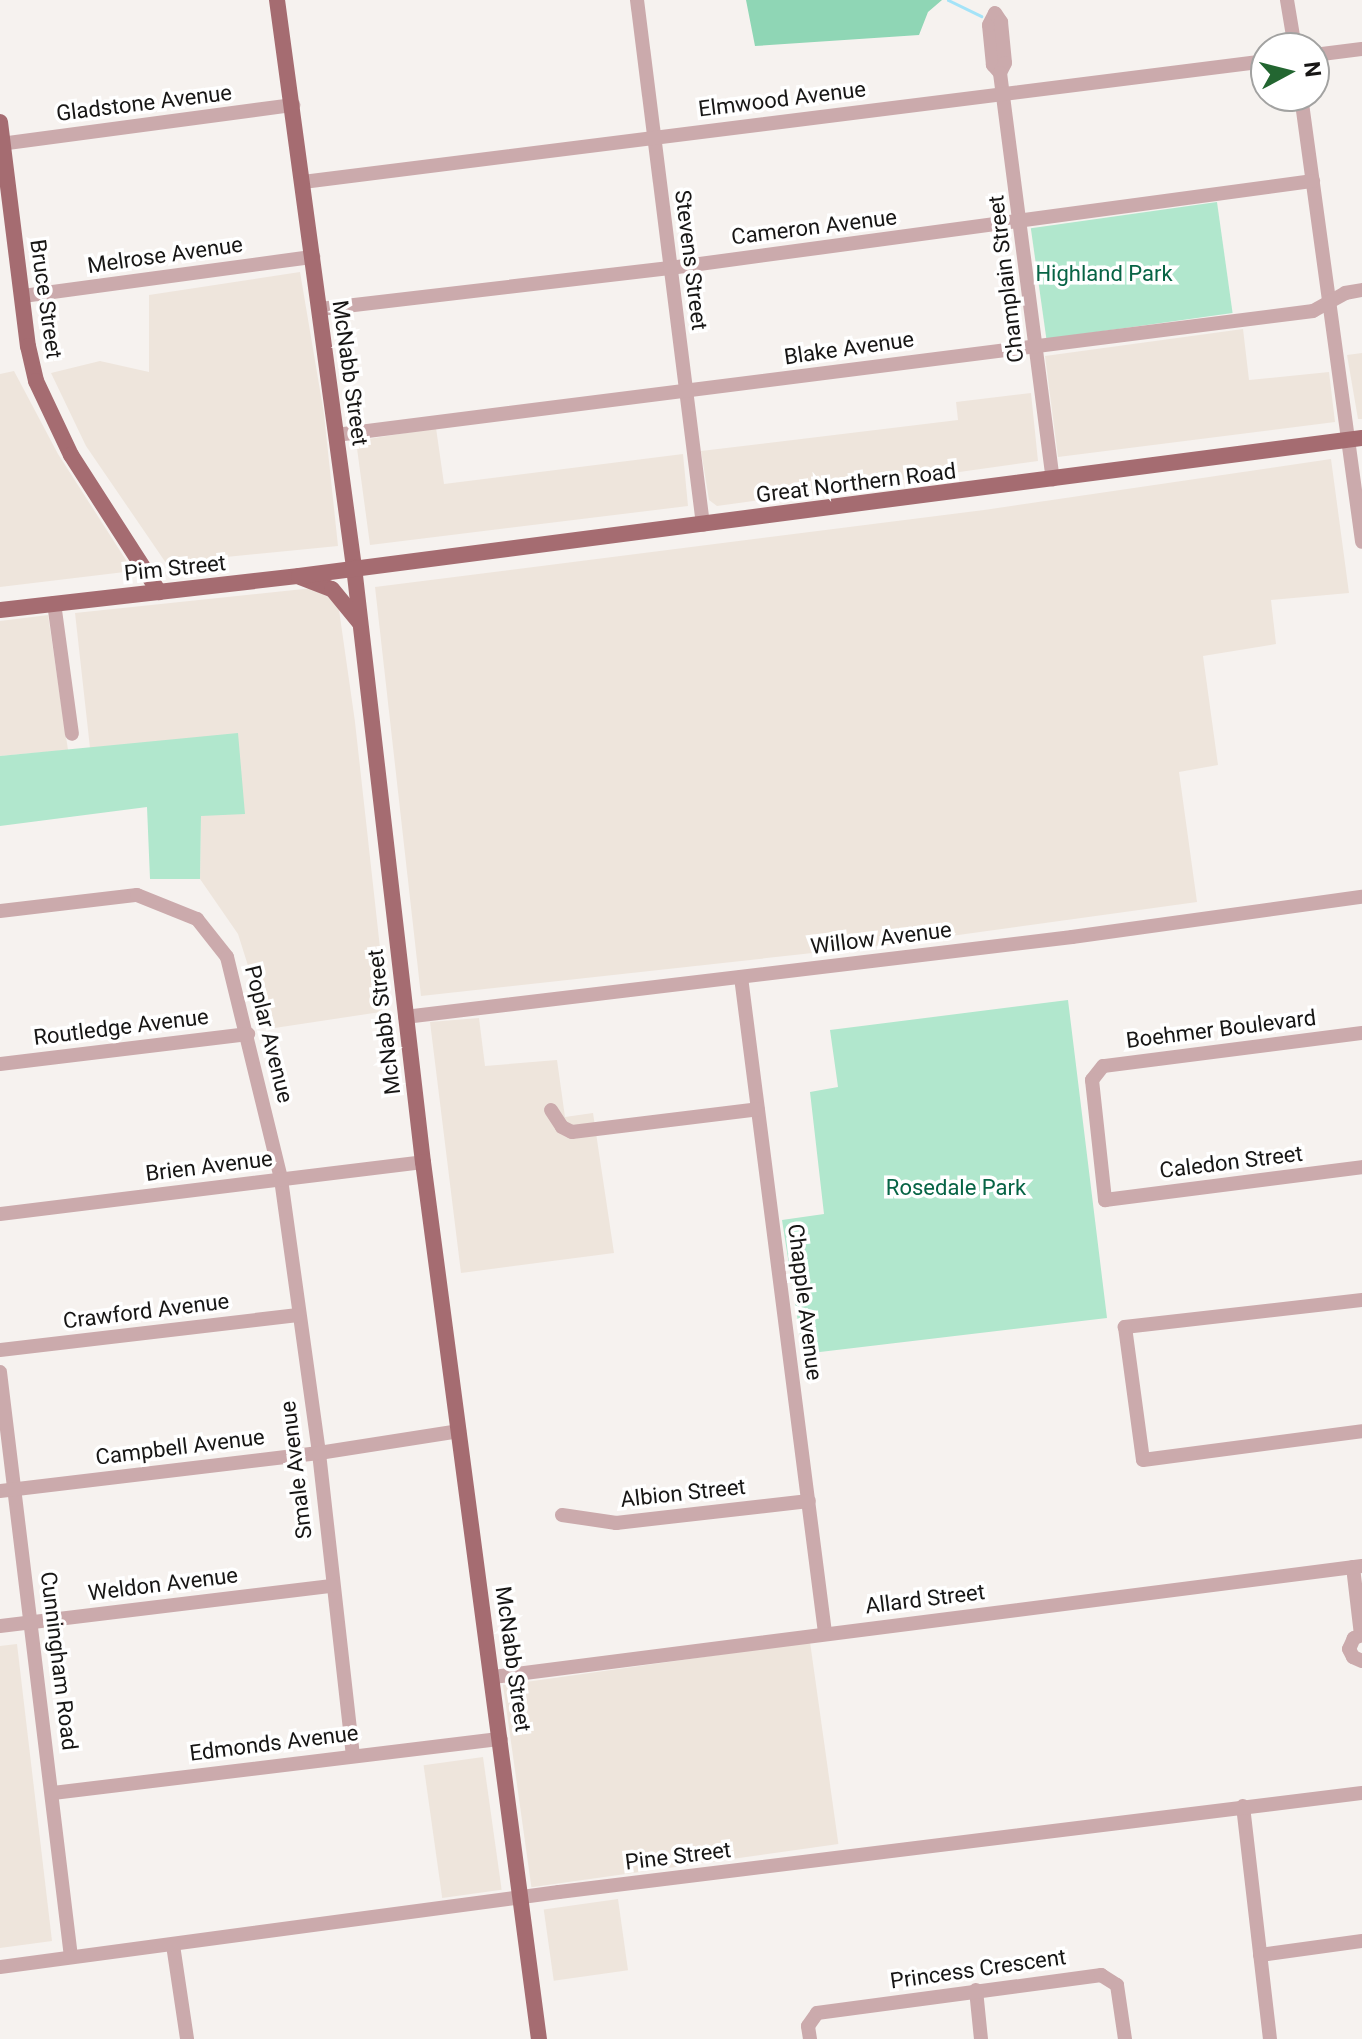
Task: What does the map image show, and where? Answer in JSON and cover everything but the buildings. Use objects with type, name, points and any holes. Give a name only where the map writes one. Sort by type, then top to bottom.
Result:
[{"type":"main road","name":"McNabb Street","points":[[277,0],[354,567],[423,1162],[539,2039]]},
{"type":"main road","name":"Bruce Street","points":[[0,122],[28,346],[49,414],[73,458],[159,592]]},
{"type":"main road","name":"Great Northern Road","points":[[354,567],[1053,480],[1355,438]]},
{"type":"main road","name":"Pim Street","points":[[0,610],[354,567]]},
{"type":"main road","points":[[299,576],[332,589],[361,624]]},
{"type":"street","name":"Stevens Street","points":[[637,0],[703,525]]},
{"type":"street","points":[[1287,0],[1292,32]]},
{"type":"street","name":"Champlain Street","points":[[995,6],[1001,22],[1005,63],[1000,73],[1022,222],[1053,480]]},
{"type":"street","points":[[1330,53],[1362,49]]},
{"type":"street","name":"Elmwood Avenue","points":[[303,182],[1250,63]]},
{"type":"street","name":"Gladstone Avenue","points":[[1,143],[293,105]]},
{"type":"street","points":[[1303,112],[1330,301],[1355,438],[1362,542]]},
{"type":"street","name":"Cameron Avenue","points":[[320,309],[670,268],[1313,181]]},
{"type":"street","name":"Melrose Avenue","points":[[23,296],[313,257]]},
{"type":"street","name":"Blake Avenue","points":[[336,435],[1313,311],[1345,293],[1362,290]]},
{"type":"street","points":[[54,603],[72,734]]},
{"type":"street","name":"Poplar Avenue","points":[[0,911],[137,895],[197,919],[227,957],[281,1179]]},
{"type":"street","name":"Willow Avenue","points":[[405,1017],[1362,897]]},
{"type":"street","name":"Chapple Avenue","points":[[741,977],[825,1633]]},
{"type":"street","name":"Boehmer Boulevard","points":[[1105,1200],[1092,1080],[1103,1066],[1362,1033]]},
{"type":"street","name":"Routledge Avenue","points":[[0,1064],[248,1034]]},
{"type":"street","points":[[551,1110],[562,1127],[572,1132],[758,1109]]},
{"type":"street","name":"Brien Avenue","points":[[0,1214],[423,1162]]},
{"type":"street","name":"Caledon Street","points":[[1105,1200],[1362,1167]]},
{"type":"street","name":"Smale Avenue","points":[[281,1179],[319,1453],[353,1755]]},
{"type":"street","points":[[1362,1300],[1125,1327],[1143,1460],[1362,1431]]},
{"type":"street","name":"Crawford Avenue","points":[[0,1350],[298,1315]]},
{"type":"street","name":"Cunningham Road","points":[[0,1372],[8,1490],[33,1622],[71,1957]]},
{"type":"street","name":"Campbell Avenue","points":[[8,1490],[319,1453],[459,1431]]},
{"type":"street","name":"Albion Street","points":[[562,1515],[616,1523],[809,1501]]},
{"type":"street","points":[[1357,1566],[1362,1635],[1351,1641],[1349,1649],[1353,1657],[1362,1661]]},
{"type":"street","name":"Allard Street","points":[[493,1677],[1357,1566]]},
{"type":"street","name":"Weldon Avenue","points":[[0,1626],[332,1586]]},
{"type":"street","name":"Edmonds Avenue","points":[[53,1793],[501,1739]]},
{"type":"street","name":"Pine Street","points":[[0,1967],[520,1898],[1362,1793]]},
{"type":"street","points":[[1243,1806],[1270,2039]]},
{"type":"street","points":[[1260,1955],[1362,1941]]},
{"type":"street","points":[[173,1945],[187,2039]]},
{"type":"street","name":"Princess Crescent","points":[[810,2039],[808,2026],[817,2013],[1101,1975],[1117,1985],[1125,2039]]},
{"type":"street","points":[[976,1990],[981,2039]]},
{"type":"shaded area","points":[[300,272],[324,414],[338,546],[166,563],[86,446],[51,373],[100,361],[149,372],[149,295]]},
{"type":"shaded area","points":[[1243,329],[1249,380],[1329,372],[1335,422],[1058,457],[1045,356]]},
{"type":"shaded area","points":[[1362,353],[1362,419],[1358,419],[1347,355]]},
{"type":"shaded area","points":[[14,371],[58,454],[133,571],[0,587],[0,374]]},
{"type":"shaded area","points":[[1031,393],[1038,461],[717,506],[709,500],[701,451],[958,420],[956,402]]},
{"type":"shaded area","points":[[436,428],[444,484],[683,454],[688,506],[370,545],[356,441]]},
{"type":"shaded area","points":[[1331,459],[1349,593],[1271,600],[1276,644],[1203,656],[1218,765],[1179,772],[1197,902],[886,945],[421,996],[375,587],[984,510]]},
{"type":"shaded area","points":[[313,588],[338,603],[355,722],[387,1011],[268,1029],[238,934],[200,879],[201,816],[238,734],[90,748],[75,613]]},
{"type":"shaded area","points":[[48,615],[68,750],[0,756],[0,621]]},
{"type":"shaded area","points":[[479,1018],[485,1066],[557,1060],[565,1117],[593,1113],[614,1253],[461,1273],[430,1022]]},
{"type":"shaded area","points":[[810,1642],[838,1844],[531,1887],[503,1685]]},
{"type":"shaded area","points":[[17,1644],[52,1941],[0,1948],[0,1646]]},
{"type":"shaded area","points":[[483,1757],[502,1890],[442,1898],[424,1765]]},
{"type":"shaded area","points":[[618,1899],[628,1970],[554,1981],[544,1909]]},
{"type":"green space","points":[[746,0],[942,0],[928,12],[919,35],[755,46]]},
{"type":"green space","name":"Highland Park","points":[[1217,202],[1233,313],[1046,339],[1031,228]]},
{"type":"green space","points":[[238,733],[245,814],[201,816],[200,879],[150,879],[147,807],[0,826],[0,756]]},
{"type":"green space","name":"Rosedale Park","points":[[1068,1000],[1107,1318],[803,1354],[782,1220],[824,1214],[810,1092],[838,1087],[830,1030]]},
{"type":"waterway","points":[[948,0],[981,16]]}]
